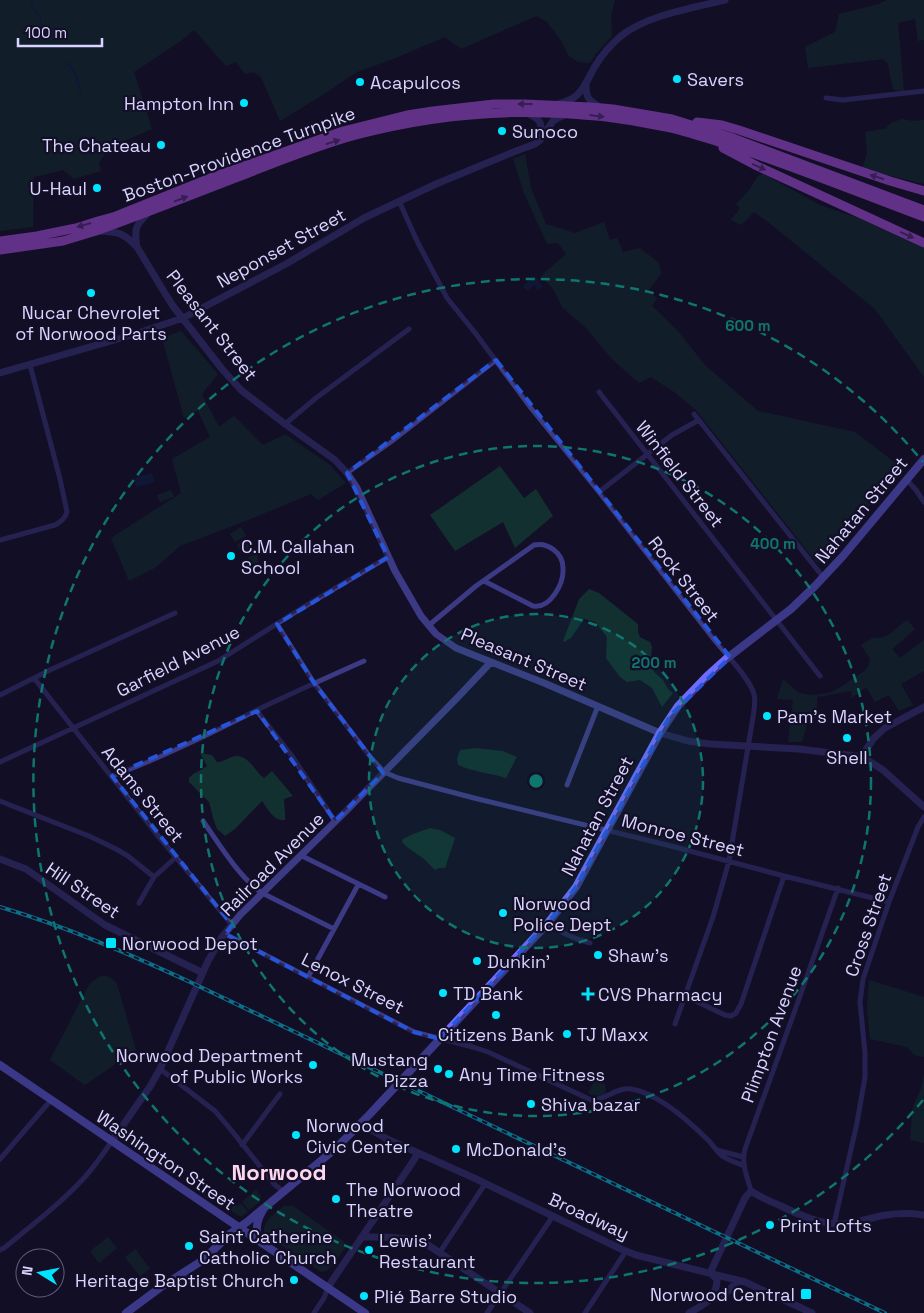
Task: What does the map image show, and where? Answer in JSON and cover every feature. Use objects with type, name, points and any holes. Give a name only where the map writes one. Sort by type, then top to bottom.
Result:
[{"type":"main road","name":"Boston-Providence Turnpike","points":[[0,241],[37,236],[98,222],[213,177],[343,130],[407,115],[494,104],[602,108],[672,119],[730,137],[924,210]]},
{"type":"main road","name":"Boston-Providence Turnpike","points":[[0,250],[63,241],[96,231],[316,148],[355,136],[390,127],[480,113],[569,113],[666,127],[756,154],[924,216]]},
{"type":"main road","points":[[672,119],[722,125],[924,191]]},
{"type":"main road","points":[[700,137],[757,166],[924,243]]},
{"type":"main road","name":"Nahatan Street","points":[[127,1313],[161,1287],[199,1264],[231,1233],[248,1222],[339,1145],[454,1024],[548,923],[576,887],[670,716],[707,676],[791,609],[823,577],[843,556],[924,459]]},
{"type":"main road","name":"Washington Street","points":[[0,1065],[365,1313]]},
{"type":"main road","points":[[262,1243],[257,1236],[257,1226],[260,1215],[267,1206]]},
{"type":"street","points":[[553,105],[573,99],[578,95],[602,56],[628,30],[645,22],[725,0]]},
{"type":"street","points":[[586,84],[586,93],[590,101],[602,108]]},
{"type":"street","points":[[826,98],[843,100],[924,91]]},
{"type":"street","points":[[525,112],[538,118],[542,125],[540,140]]},
{"type":"street","name":"Neponset Street","points":[[0,373],[184,318],[286,264],[364,218],[470,170],[535,144],[554,121],[569,113]]},
{"type":"street","name":"Rock Street","points":[[399,201],[446,298],[496,360],[531,408],[730,657],[752,688],[755,702],[729,861],[713,917],[675,1024]]},
{"type":"street","points":[[137,247],[136,228],[150,211]]},
{"type":"street","name":"Pleasant Street","points":[[96,231],[120,233],[132,241],[166,295],[222,369],[241,390],[335,460],[347,473],[357,488],[388,557],[408,595],[428,626],[456,648],[688,742],[799,749],[861,757],[875,764],[924,806]]},
{"type":"street","points":[[285,424],[316,398],[409,329]]},
{"type":"street","points":[[347,473],[415,424],[496,360]]},
{"type":"street","points":[[0,540],[55,526],[62,522],[67,512],[30,364]]},
{"type":"street","name":"Winfield Street","points":[[599,392],[820,676]]},
{"type":"street","points":[[694,414],[823,577]]},
{"type":"street","points":[[599,492],[672,435],[699,420]]},
{"type":"street","points":[[906,480],[924,502]]},
{"type":"street","points":[[428,626],[476,586],[526,550],[539,544],[547,545],[553,549],[562,562],[564,569],[559,586],[551,599],[538,606],[533,606],[484,581]]},
{"type":"street","name":"Garfield Avenue","points":[[0,762],[218,661],[388,557]]},
{"type":"street","points":[[0,695],[175,613]]},
{"type":"street","points":[[277,624],[314,683],[374,762],[384,772]]},
{"type":"street","points":[[112,776],[132,769],[234,723],[314,683],[364,661]]},
{"type":"street","name":"Railroad Avenue","points":[[0,1250],[50,1209],[83,1178],[100,1158],[160,1070],[203,973],[216,948],[232,925],[491,662]]},
{"type":"street","name":"Adams Street","points":[[34,678],[208,898],[232,925]]},
{"type":"street","points":[[567,785],[598,706]]},
{"type":"street","points":[[861,757],[874,738],[885,728],[924,707]]},
{"type":"street","points":[[256,711],[292,756],[334,821]]},
{"type":"street","name":"Monroe Street","points":[[384,772],[398,778],[483,800],[889,902]]},
{"type":"street","points":[[0,801],[89,836],[116,849],[154,877]]},
{"type":"street","name":"Cross Street","points":[[834,1224],[857,1123],[865,1077],[860,1002],[862,984],[889,902],[918,827],[924,817]]},
{"type":"street","points":[[203,821],[239,870],[256,889],[334,929]]},
{"type":"street","points":[[300,855],[384,898]]},
{"type":"street","points":[[139,903],[154,877],[176,857]]},
{"type":"street","name":"Hill Street","points":[[0,859],[26,869],[105,925],[203,973]]},
{"type":"street","points":[[685,996],[725,1015],[731,1016],[734,1014],[741,1004],[784,876]]},
{"type":"street","points":[[308,977],[358,885]]},
{"type":"street","name":"Plimpton Avenue","points":[[751,1191],[743,1157],[838,888]]},
{"type":"street","points":[[548,923],[568,936],[590,943]]},
{"type":"street","name":"Lenox Street","points":[[225,934],[414,1032],[488,1052],[591,1100],[602,1099],[625,1089],[641,1091],[658,1099],[670,1108],[725,1158],[744,1166]]},
{"type":"street","name":"Lenox Street","points":[[454,1024],[458,1033],[473,1047]]},
{"type":"street","points":[[160,1070],[215,1111],[274,1184],[284,1192]]},
{"type":"street","points":[[242,1145],[280,1094]]},
{"type":"street","points":[[0,1159],[51,1100]]},
{"type":"street","name":"Broadway","points":[[363,1121],[376,1133],[387,1139],[626,1251],[752,1284],[802,1311],[812,1313]]},
{"type":"street","points":[[717,1150],[743,1157]]},
{"type":"street","points":[[314,1313],[332,1281],[418,1153]]},
{"type":"street","points":[[440,1252],[485,1184]]},
{"type":"street","points":[[710,1300],[717,1282],[716,1278],[710,1273],[745,1198],[751,1191],[795,1213],[816,1221],[834,1224],[846,1224],[885,1215],[924,1215]]},
{"type":"street","points":[[487,1313],[553,1216]]},
{"type":"street","points":[[362,1237],[404,1238],[421,1242],[440,1252],[530,1313]]},
{"type":"street","points":[[585,1313],[626,1251]]},
{"type":"street","points":[[689,1313],[731,1289],[737,1280]]},
{"type":"highlighted area","points":[[496,360],[730,657],[670,716],[576,887],[558,911],[440,1039],[414,1032],[225,934],[232,925],[112,776],[257,711],[335,821],[383,773],[314,683],[277,624],[388,557],[347,473]]},
{"type":"green space","points":[[0,0],[615,0],[611,16],[612,36],[590,63],[578,62],[568,55],[560,39],[547,22],[536,16],[461,49],[445,37],[357,72],[280,121],[261,77],[254,72],[245,74],[236,62],[226,66],[194,30],[134,72],[152,129],[120,143],[106,142],[105,154],[99,163],[101,171],[74,179],[63,170],[34,177],[33,227],[0,231]]},
{"type":"green space","points":[[887,0],[924,0],[924,40],[918,41],[915,19],[898,23],[904,91],[893,90],[888,64],[883,59],[808,68],[805,47],[835,32],[839,14],[879,4]]},
{"type":"green space","points":[[902,119],[924,120],[924,184],[862,169],[867,153],[865,132],[885,129],[891,123]]},
{"type":"green space","points":[[525,154],[531,188],[546,224],[575,233],[604,222],[610,240],[617,238],[623,252],[640,248],[659,263],[661,274],[648,291],[657,298],[652,306],[676,329],[706,366],[758,411],[855,432],[902,468],[819,564],[696,410],[674,392],[651,377],[639,383],[612,359],[586,328],[562,307],[553,289],[541,276],[566,254],[558,243],[547,244],[524,193],[513,159]]},
{"type":"green space","points":[[763,174],[820,205],[858,218],[924,248],[924,377],[875,309],[767,221],[754,212],[741,225],[731,220],[740,208],[736,204],[749,190],[758,176]]},
{"type":"green space","points":[[181,331],[218,374],[202,394],[219,427],[234,416],[263,445],[285,434],[330,465],[346,483],[318,500],[311,494],[180,546],[155,568],[129,581],[111,538],[181,493],[172,459],[210,437],[198,411],[184,418],[162,338]]},
{"type":"green space","points":[[500,466],[524,498],[536,489],[553,516],[515,548],[503,522],[455,551],[430,515]]},
{"type":"green space","points":[[171,490],[174,497],[160,502],[157,495]]},
{"type":"green space","points":[[241,527],[246,536],[235,542],[230,534]]},
{"type":"green space","points":[[248,539],[253,547],[242,554],[237,545]]},
{"type":"green space","points":[[255,554],[259,562],[250,565],[247,561],[248,558]]},
{"type":"green space","points":[[589,589],[599,593],[638,624],[640,637],[650,642],[654,672],[673,693],[662,707],[652,688],[640,680],[627,682],[620,677],[606,658],[607,637],[595,622],[584,619],[571,638],[563,641],[579,599]]},
{"type":"green space","points":[[907,620],[915,629],[892,649],[900,658],[924,640],[924,671],[901,684],[913,705],[899,711],[889,695],[875,702],[866,687],[852,698],[851,691],[817,697],[817,718],[808,721],[802,742],[788,742],[793,700],[777,699],[783,679],[799,693],[813,695],[829,693],[866,670],[870,659],[861,645],[874,637],[883,637],[891,633]]},
{"type":"green space","points":[[475,748],[503,751],[517,757],[506,778],[458,765],[457,759],[460,750]]},
{"type":"green space","points":[[200,753],[212,755],[217,762],[241,756],[264,778],[272,771],[293,796],[284,799],[285,820],[274,817],[262,801],[235,829],[225,836],[217,829],[209,802],[189,782],[191,776],[207,766]]},
{"type":"green space","points":[[430,828],[440,830],[455,838],[445,868],[435,870],[402,842],[403,839],[413,834]]},
{"type":"green space","points":[[101,976],[110,978],[117,984],[136,1050],[85,1085],[50,1060],[89,985]]},
{"type":"green space","points":[[869,980],[924,997],[924,1057],[914,1055],[907,1047],[870,1039],[867,1007]]},
{"type":"green space","points":[[924,1073],[924,1143],[910,1140],[913,1106],[922,1087]]},
{"type":"green space","points":[[595,1080],[602,1084],[604,1082],[605,1094],[596,1096],[588,1093]]},
{"type":"green space","points":[[256,1190],[261,1196],[259,1198],[261,1201],[249,1210],[242,1202]]},
{"type":"green space","points":[[241,1203],[248,1212],[239,1216],[230,1210],[234,1204],[237,1206]]},
{"type":"green space","points":[[284,1206],[293,1206],[345,1244],[345,1248],[326,1271],[321,1272],[264,1233],[265,1224]]},
{"type":"green space","points":[[108,1237],[117,1248],[99,1263],[90,1251]]},
{"type":"green space","points":[[135,1249],[150,1269],[140,1276],[125,1257]]},
{"type":"water","points":[[30,0],[34,9],[41,17],[42,25],[50,42],[65,61],[70,64],[77,75],[84,102],[76,78],[48,40],[40,24],[40,19],[31,6]]},
{"type":"water","points":[[535,276],[543,287],[538,290],[534,285],[527,291],[523,286]]},
{"type":"water","points":[[152,473],[155,482],[136,487],[134,478]]},
{"type":"railway","points":[[0,907],[96,941],[190,982],[885,1313]]},
{"type":"place","name":"Savers","points":[[677,79]]},
{"type":"place","name":"Acapulcos","points":[[360,82]]},
{"type":"place","name":"Hampton Inn","points":[[244,103]]},
{"type":"place","name":"Sunoco","points":[[502,131]]},
{"type":"place","name":"The Chateau","points":[[161,145]]},
{"type":"place","name":"U-Haul","points":[[97,188]]},
{"type":"place","name":"Nucar Chevrolet of Norwood Parts","points":[[91,293]]},
{"type":"place","name":"C.M. Callahan School","points":[[231,556]]},
{"type":"place","name":"Pam's Market","points":[[767,716]]},
{"type":"place","name":"Shell","points":[[847,738]]},
{"type":"place","name":"Norwood Police Dept","points":[[503,913]]},
{"type":"place","name":"Norwood Depot","points":[[111,943]]},
{"type":"place","name":"Shaw's","points":[[598,955]]},
{"type":"place","name":"Dunkin'","points":[[477,961]]},
{"type":"place","name":"TD Bank","points":[[443,993]]},
{"type":"place","name":"CVS Pharmacy","points":[[588,994]]},
{"type":"place","name":"Citizens Bank","points":[[496,1015]]},
{"type":"place","name":"TJ Maxx","points":[[567,1034]]},
{"type":"place","name":"Norwood Department of Public Works","points":[[313,1065]]},
{"type":"place","name":"Mustang Pizza","points":[[438,1069]]},
{"type":"place","name":"Any Time Fitness","points":[[449,1074]]},
{"type":"place","name":"Shiva bazar","points":[[531,1104]]},
{"type":"place","name":"Norwood Civic Center","points":[[296,1135]]},
{"type":"place","name":"McDonald's","points":[[456,1149]]},
{"type":"place","name":"The Norwood Theatre","points":[[336,1199]]},
{"type":"place","name":"Print Lofts","points":[[770,1225]]},
{"type":"place","name":"Saint Catherine Catholic Church","points":[[189,1246]]},
{"type":"place","name":"Lewis' Restaurant","points":[[369,1250]]},
{"type":"place","name":"Heritage Baptist Church","points":[[294,1280]]},
{"type":"place","name":"Norwood Central","points":[[806,1294]]},
{"type":"place","name":"Plié Barre Studio","points":[[364,1296]]},
{"type":"district","name":"Norwood","points":[[279,1172]]}]
